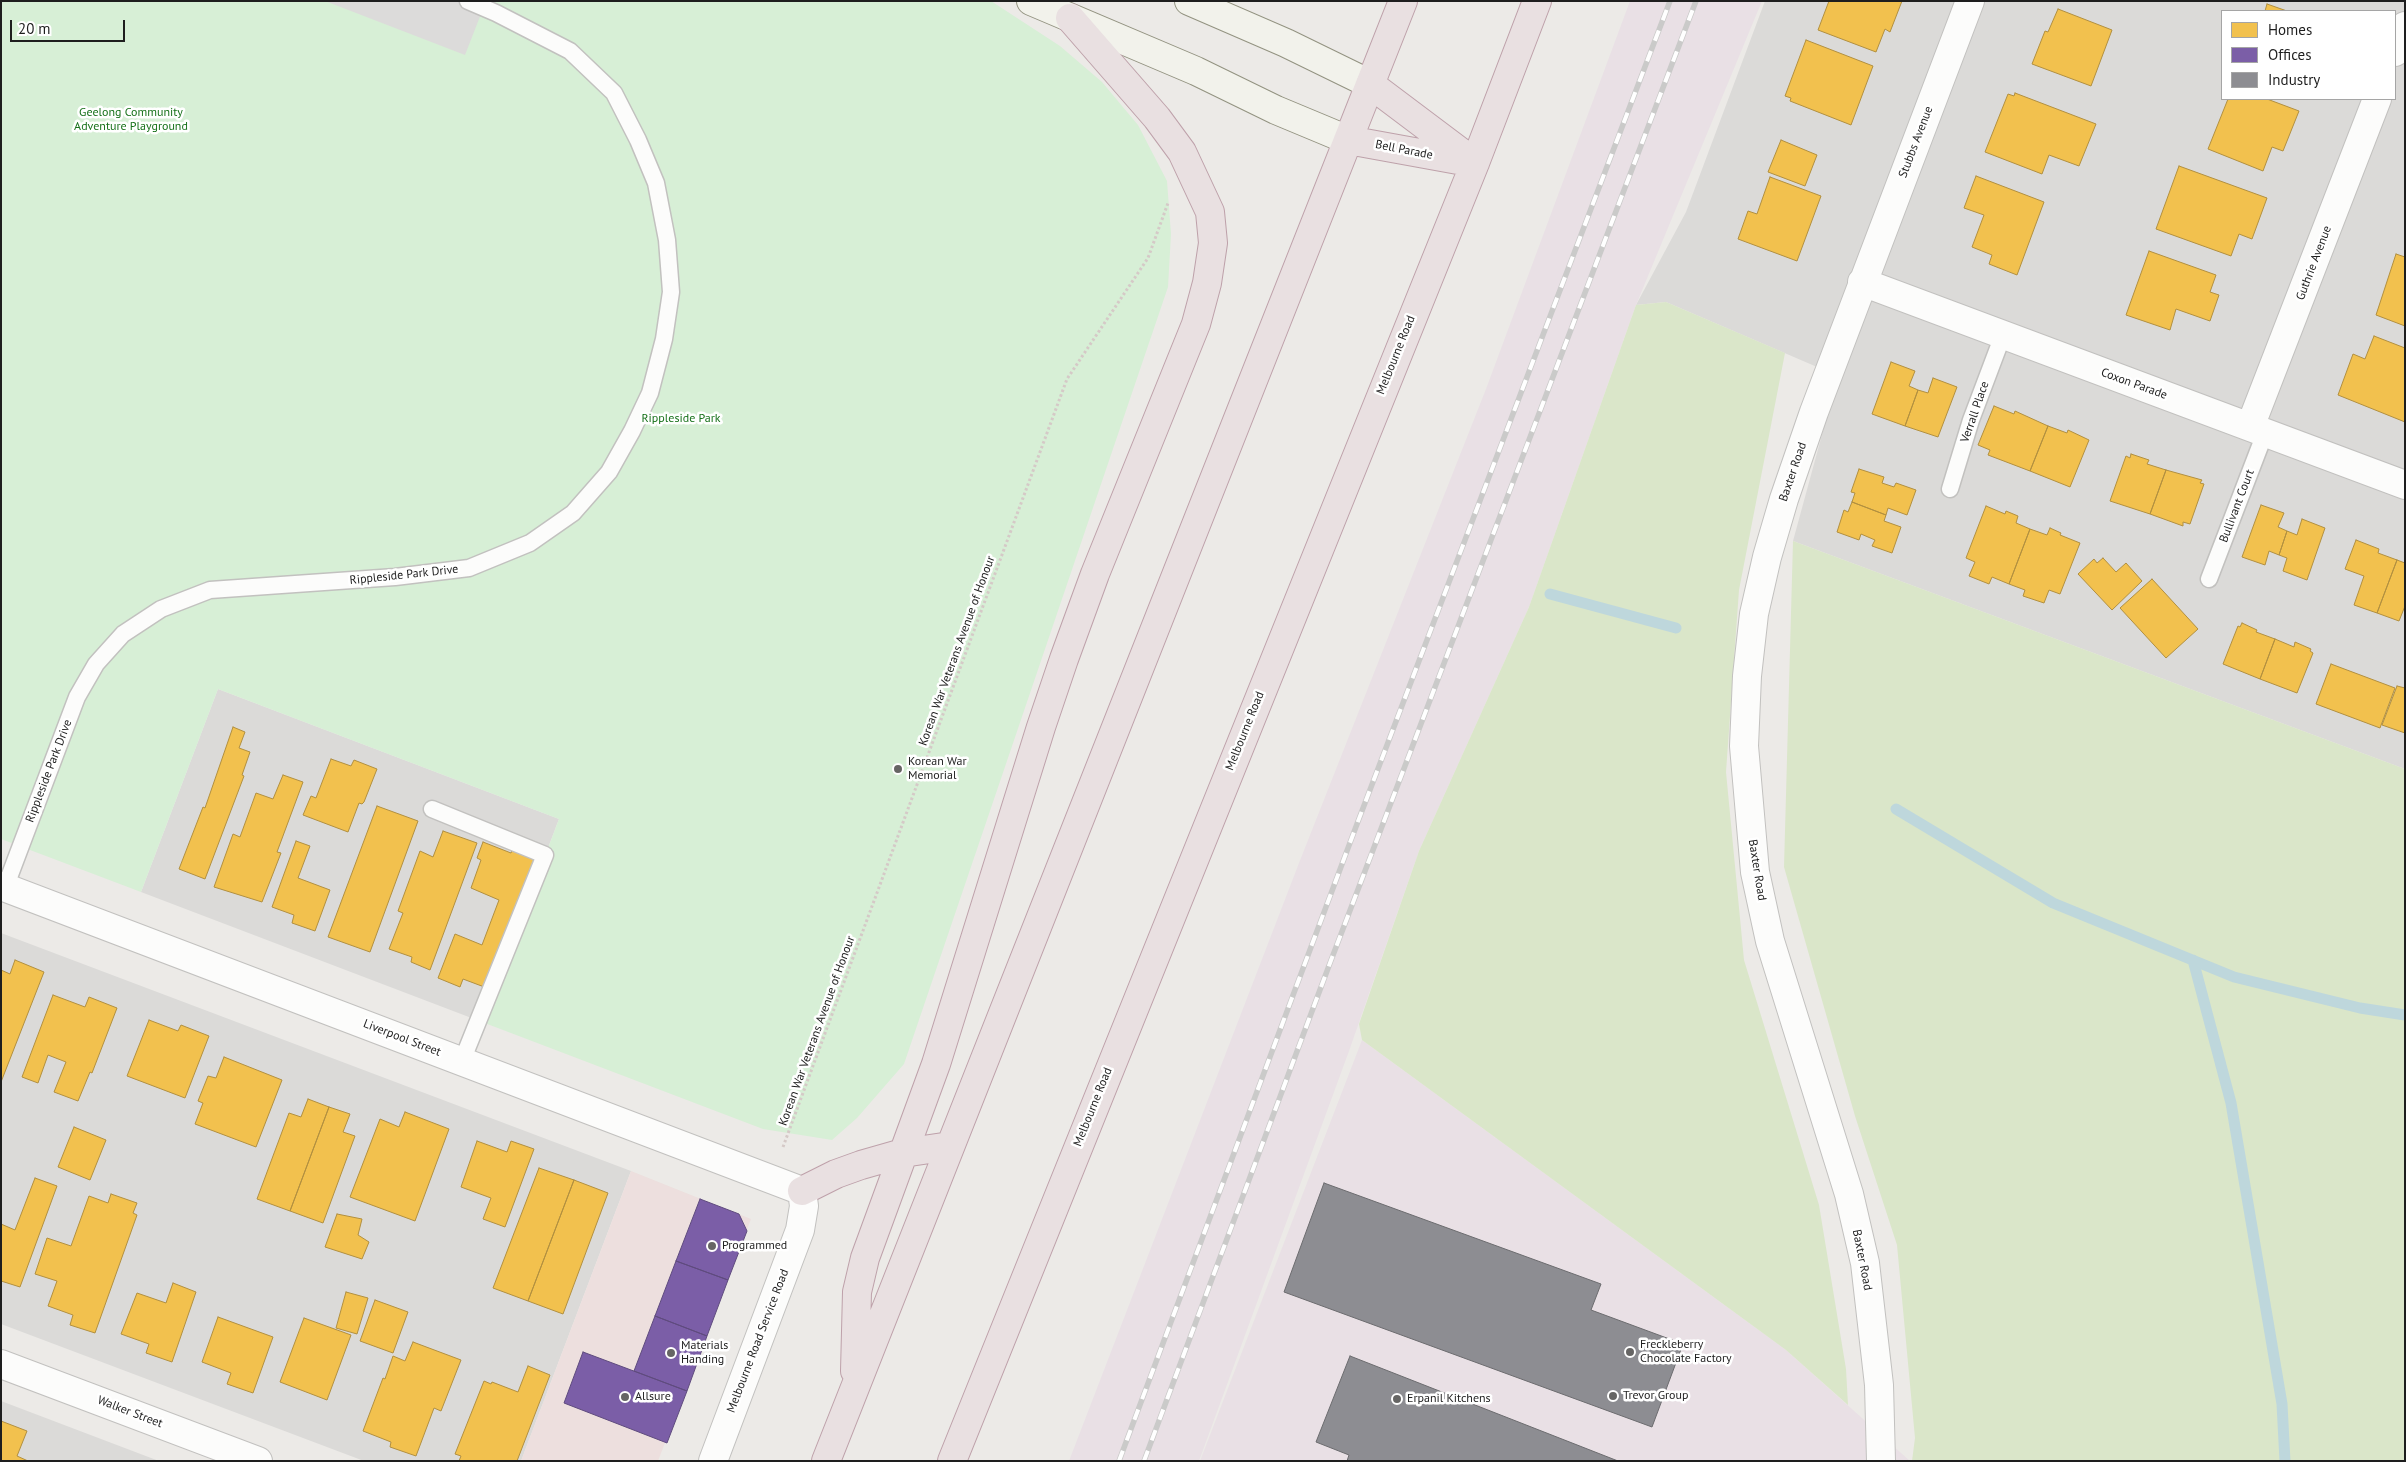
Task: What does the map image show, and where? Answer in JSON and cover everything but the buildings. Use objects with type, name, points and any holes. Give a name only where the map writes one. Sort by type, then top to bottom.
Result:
[{"type":"highway","points":[[826,1461],[1403,1]]},
{"type":"highway","name":"Melbourne Road","points":[[952,1461],[1475,164],[1537,1]]},
{"type":"highway","points":[[854,1390],[857,1292],[865,1258],[936,1064],[1064,658],[1095,574],[1196,324],[1207,283],[1213,244],[1210,212],[1182,152],[1157,118],[1070,18]]},
{"type":"highway","name":"Bell Parade","points":[[1370,84],[1475,164]]},
{"type":"highway","name":"Bell Parade","points":[[1348,140],[1475,164]]},
{"type":"highway","points":[[802,1192],[848,1169],[903,1153],[950,1146]]},
{"type":"street","name":"Bell Parade","points":[[1031,1],[1196,71],[1276,110],[1348,140]]},
{"type":"street","name":"Bell Parade","points":[[1189,1],[1286,43],[1370,84]]},
{"type":"street","name":"Stubbs Avenue","points":[[1862,282],[1970,1]]},
{"type":"street","points":[[2396,49],[2405,26]]},
{"type":"street","name":"Guthrie Avenue","points":[[2258,430],[2377,100]]},
{"type":"street","name":"Coxon Parade","points":[[1862,282],[2405,486]]},
{"type":"street","name":"Baxter Road","points":[[1862,282],[1784,499],[1767,558],[1754,614],[1747,676],[1744,746],[1755,872],[1770,941],[1849,1194],[1865,1263],[1879,1385],[1880,1461]]},
{"type":"street","name":"Liverpool Street","points":[[3,887],[772,1178],[802,1192]]},
{"type":"street","name":"Melbourne Road Service Road","points":[[712,1461],[800,1230],[804,1206],[802,1192]]},
{"type":"street","name":"Walker Street","points":[[1,1364],[258,1461]]},
{"type":"lane","name":"Rippleside Park Drive","points":[[3,887],[77,697],[96,664],[123,634],[161,609],[210,590],[395,578],[469,568],[530,543],[573,513],[609,472],[632,431],[650,392],[664,339],[671,292],[667,240],[656,182],[638,140],[614,93],[570,51],[496,13],[468,1]]},
{"type":"lane","name":"Verrall Place","points":[[1950,489],[1971,420],[2003,335]]},
{"type":"lane","name":"Bullivant Court","points":[[2209,579],[2258,430]]},
{"type":"lane","points":[[432,809],[545,855],[462,1061]]},
{"type":"path","name":"Korean War Veterans Avenue of Honour","points":[[772,1178],[1067,379],[1148,258],[1170,198]]},
{"type":"shaded area","points":[[325,1],[486,1],[465,55]]},
{"type":"shaded area","points":[[1630,1],[1762,1],[1636,305],[1529,607],[1419,851],[1349,1051],[1199,1461],[1069,1461],[1299,863],[1486,389]]},
{"type":"shaded area","points":[[1765,1],[2405,1],[2405,769],[1793,541],[1838,376],[1666,302],[1636,305],[1686,212]]},
{"type":"shaded area","points":[[218,689],[559,819],[482,1022],[141,892]]},
{"type":"shaded area","points":[[1,933],[631,1171],[521,1461],[364,1461],[1,1324]]},
{"type":"shaded area","points":[[1362,1040],[1786,1350],[1910,1461],[1200,1461]]},
{"type":"shaded area","points":[[631,1171],[751,1219],[658,1461],[521,1461]]},
{"type":"shaded area","points":[[1,1401],[159,1461],[1,1461]]},
{"type":"green space","name":"Rippleside Park","points":[[1,1],[991,1],[1060,46],[1102,82],[1138,125],[1167,181],[1171,234],[1168,287],[904,1064],[857,1118],[832,1140],[763,1129],[482,1022],[559,819],[218,689],[141,892],[1,839]]},
{"type":"green space","points":[[1666,302],[1785,353],[1739,590],[1726,772],[1744,960],[1819,1205],[1846,1369],[1848,1405],[1786,1350],[1362,1040],[1359,1024],[1419,851],[1529,607],[1636,305]]},
{"type":"green space","points":[[1793,541],[2405,769],[2405,1461],[1912,1461],[1915,1438],[1897,1245],[1855,1116],[1784,867]]},
{"type":"waterway","points":[[1550,594],[1676,628]]},
{"type":"waterway","points":[[1896,809],[2053,903],[2234,977],[2360,1008],[2405,1015]]},
{"type":"waterway","points":[[2193,960],[2231,1103],[2282,1404],[2285,1461]]},
{"type":"railway","points":[[1119,1461],[1357,824],[1670,1]]},
{"type":"railway","points":[[1144,1461],[1330,963],[1696,1]]},
{"type":"place","name":"Korean War Memorial","points":[[898,769]]},
{"type":"place","name":"Programmed","points":[[712,1246]]},
{"type":"place","name":"Freckleberry Chocolate Factory","points":[[1630,1352]]},
{"type":"place","name":"Materials Handing","points":[[671,1353]]},
{"type":"place","name":"Trevor Group","points":[[1613,1396]]},
{"type":"place","name":"Allsure","points":[[625,1397]]},
{"type":"place","name":"Erpanil Kitchens","points":[[1397,1399]]},
{"type":"park label","name":"Geelong Community Adventure Playground","points":[[131,120]]}]
